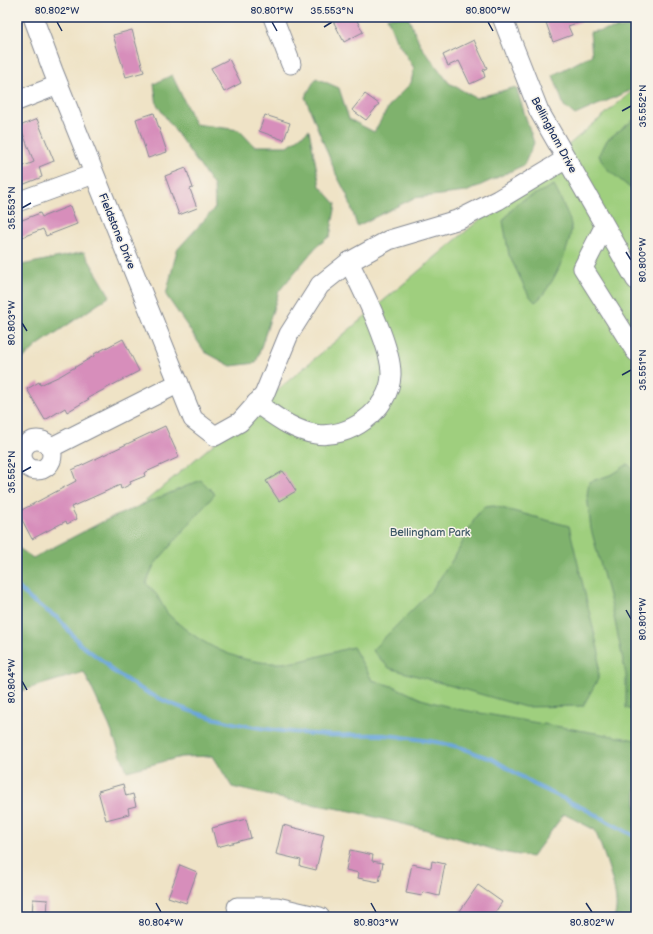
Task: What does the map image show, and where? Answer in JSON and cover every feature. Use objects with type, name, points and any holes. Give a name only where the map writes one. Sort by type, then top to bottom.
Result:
[{"type":"street","name":"Fieldstone Drive","points":[[33,17],[58,85],[193,419],[215,436],[240,422],[256,404]]},
{"type":"street","points":[[273,17],[291,64]]},
{"type":"street","name":"Bellingham Drive","points":[[502,17],[539,111],[604,227],[636,280]]},
{"type":"street","points":[[17,101],[58,85]]},
{"type":"street","points":[[349,262],[378,328],[389,360],[391,376],[389,387],[379,407],[362,423],[340,432],[316,434],[289,426],[256,404],[264,395],[289,334],[320,285],[349,262],[389,240],[460,219],[498,200],[566,159]]},
{"type":"street","points":[[17,202],[94,174]]},
{"type":"street","points":[[604,227],[583,268],[636,352]]},
{"type":"street","points":[[50,448],[178,383]]},
{"type":"street","points":[[237,907],[277,907],[320,917]]},
{"type":"green space","points":[[387,17],[408,17],[421,46],[449,83],[476,98],[516,87],[534,143],[524,165],[466,192],[414,198],[357,226],[348,197],[336,174],[305,97],[316,78],[339,88],[349,119],[374,132],[391,103],[411,83],[414,68],[396,40]]},
{"type":"green space","points":[[636,26],[636,88],[575,115],[564,106],[553,75],[592,55],[590,32]]},
{"type":"green space","points":[[172,75],[195,124],[239,130],[254,146],[288,146],[309,130],[320,186],[336,204],[330,236],[316,247],[279,291],[256,363],[231,366],[205,352],[166,295],[177,250],[215,208],[214,186],[157,105],[154,84]]},
{"type":"green space","name":"Bellingham Park","points":[[636,88],[636,824],[59,619],[90,548]]},
{"type":"green space","points":[[636,118],[636,187],[630,188],[606,168],[599,156],[607,140]]},
{"type":"green space","points":[[554,185],[570,221],[571,233],[564,255],[554,278],[541,297],[535,302],[528,294],[509,255],[503,221],[517,203]]},
{"type":"green space","points":[[84,252],[110,296],[38,345],[17,364],[17,266]]},
{"type":"green space","points":[[628,464],[636,472],[636,711],[626,708],[626,675],[612,607],[591,529],[587,495],[589,482],[613,474]]},
{"type":"green space","points":[[201,480],[215,494],[154,565],[146,583],[156,594],[169,615],[197,638],[229,654],[264,662],[282,663],[300,661],[353,647],[372,680],[395,687],[421,699],[457,709],[636,740],[636,917],[614,917],[616,899],[614,887],[595,830],[564,814],[532,857],[501,852],[451,836],[351,811],[288,800],[232,787],[213,756],[181,757],[127,771],[109,725],[84,672],[17,692],[17,547],[33,558],[104,521]]},
{"type":"green space","points":[[494,506],[569,526],[599,653],[598,679],[583,706],[525,707],[389,668],[372,650],[432,590],[457,553],[476,516],[484,507]]},
{"type":"building","points":[[331,17],[355,17],[363,32],[344,42]]},
{"type":"building","points":[[544,17],[591,18],[568,26],[572,35],[553,42]]},
{"type":"building","points":[[132,30],[144,72],[126,77],[113,35]]},
{"type":"building","points":[[474,40],[487,68],[483,70],[485,77],[470,84],[459,61],[448,66],[443,55]]},
{"type":"building","points":[[229,59],[241,83],[224,92],[211,68]]},
{"type":"building","points":[[365,94],[379,104],[366,120],[352,110]]},
{"type":"building","points":[[154,113],[167,152],[148,158],[136,119]]},
{"type":"building","points":[[265,115],[290,123],[284,140],[259,131]]},
{"type":"building","points":[[37,119],[54,161],[39,167],[42,177],[17,187],[17,169],[34,162],[20,126]]},
{"type":"building","points":[[186,168],[193,188],[190,189],[197,208],[179,215],[165,176]]},
{"type":"building","points":[[70,206],[77,224],[46,236],[43,229],[17,239],[17,222],[40,213],[42,217]]},
{"type":"building","points":[[123,339],[139,371],[88,398],[89,399],[67,412],[65,408],[45,420],[27,389],[39,382],[40,385],[60,376],[94,356],[94,354]]},
{"type":"building","points":[[165,426],[179,457],[144,473],[145,476],[130,482],[131,484],[121,489],[120,485],[71,507],[77,519],[67,524],[66,521],[32,539],[18,512],[76,481],[72,470]]},
{"type":"building","points":[[283,471],[296,491],[279,501],[266,481]]},
{"type":"building","points":[[123,784],[126,796],[133,794],[136,806],[128,808],[129,814],[106,820],[98,791]]},
{"type":"building","points":[[246,819],[251,838],[217,847],[212,828]]},
{"type":"building","points":[[283,825],[324,835],[316,870],[300,866],[301,860],[276,854]]},
{"type":"building","points":[[350,850],[373,855],[372,861],[383,863],[379,882],[358,878],[359,873],[346,870]]},
{"type":"building","points":[[432,861],[445,864],[439,896],[423,892],[422,896],[406,893],[412,864],[431,868]]},
{"type":"building","points":[[180,865],[197,872],[186,903],[168,897]]},
{"type":"building","points":[[478,885],[502,902],[492,917],[469,917],[460,911]]},
{"type":"building","points":[[33,899],[48,900],[47,917],[32,917]]},
{"type":"waterway","points":[[17,586],[31,600],[59,619],[81,645],[107,664],[110,669],[148,693],[169,703],[213,718],[258,728],[327,735],[386,735],[428,740],[466,749],[491,758],[535,785],[583,808],[636,837]]}]
